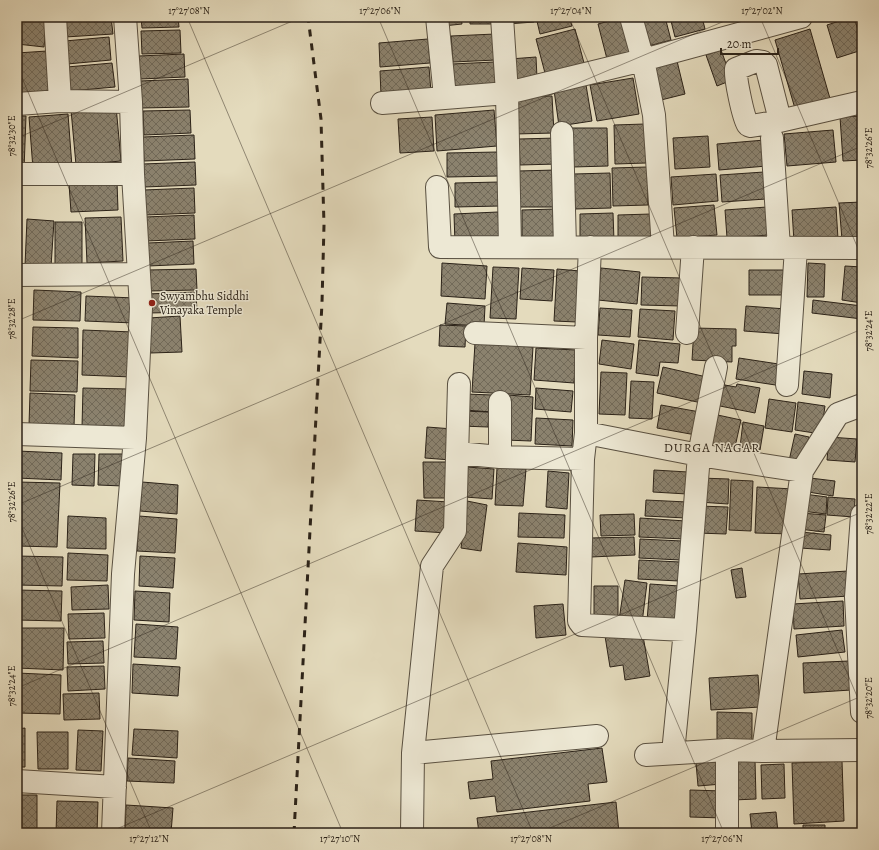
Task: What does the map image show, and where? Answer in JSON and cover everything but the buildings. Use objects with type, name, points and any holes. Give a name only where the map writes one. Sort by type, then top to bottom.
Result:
[{"type":"street","points":[[55,17],[60,101]]},
{"type":"street","points":[[113,833],[123,574],[135,438],[141,308],[133,174],[131,102],[125,17]]},
{"type":"street","points":[[437,17],[445,97]]},
{"type":"street","points":[[502,17],[507,93],[510,247]]},
{"type":"street","points":[[630,17],[643,60],[654,115],[663,247]]},
{"type":"street","points":[[382,103],[507,93],[643,60],[742,25],[800,17]]},
{"type":"street","points":[[742,25],[750,63]]},
{"type":"street","points":[[787,385],[788,248],[776,129],[766,65],[759,61],[739,66],[736,69],[746,123],[751,126],[776,129],[862,102]]},
{"type":"street","points":[[17,104],[60,101],[131,102]]},
{"type":"street","points":[[562,133],[565,247]]},
{"type":"street","points":[[17,174],[133,174]]},
{"type":"street","points":[[437,187],[440,247],[862,248]]},
{"type":"street","points":[[590,247],[586,338],[586,433],[583,459],[579,621],[582,625],[685,630]]},
{"type":"street","points":[[687,333],[694,247]]},
{"type":"street","points":[[17,274],[139,274]]},
{"type":"street","points":[[475,333],[586,338]]},
{"type":"street","points":[[673,753],[685,630],[699,455],[716,367]]},
{"type":"street","points":[[412,833],[413,753],[432,566],[455,531],[459,384]]},
{"type":"street","points":[[500,402],[500,457]]},
{"type":"street","points":[[763,751],[802,471],[838,414],[862,405]]},
{"type":"street","points":[[586,433],[699,455],[802,471]]},
{"type":"street","points":[[17,434],[135,438]]},
{"type":"street","points":[[457,453],[500,457],[583,459]]},
{"type":"street","points":[[862,515],[856,597],[862,712]]},
{"type":"street","points":[[413,753],[597,736]]},
{"type":"street","points":[[646,755],[727,750],[862,750]]},
{"type":"street","points":[[727,750],[727,833]]},
{"type":"street","points":[[17,781],[115,787]]},
{"type":"railway","points":[[294,833],[322,303],[324,225],[321,119],[308,17]]},
{"type":"place","name":"Swyambhu Siddhi Vinayaka Temple","points":[[152,303]]},
{"type":"district","name":"DURGA NAGAR","points":[[712,447]]}]
